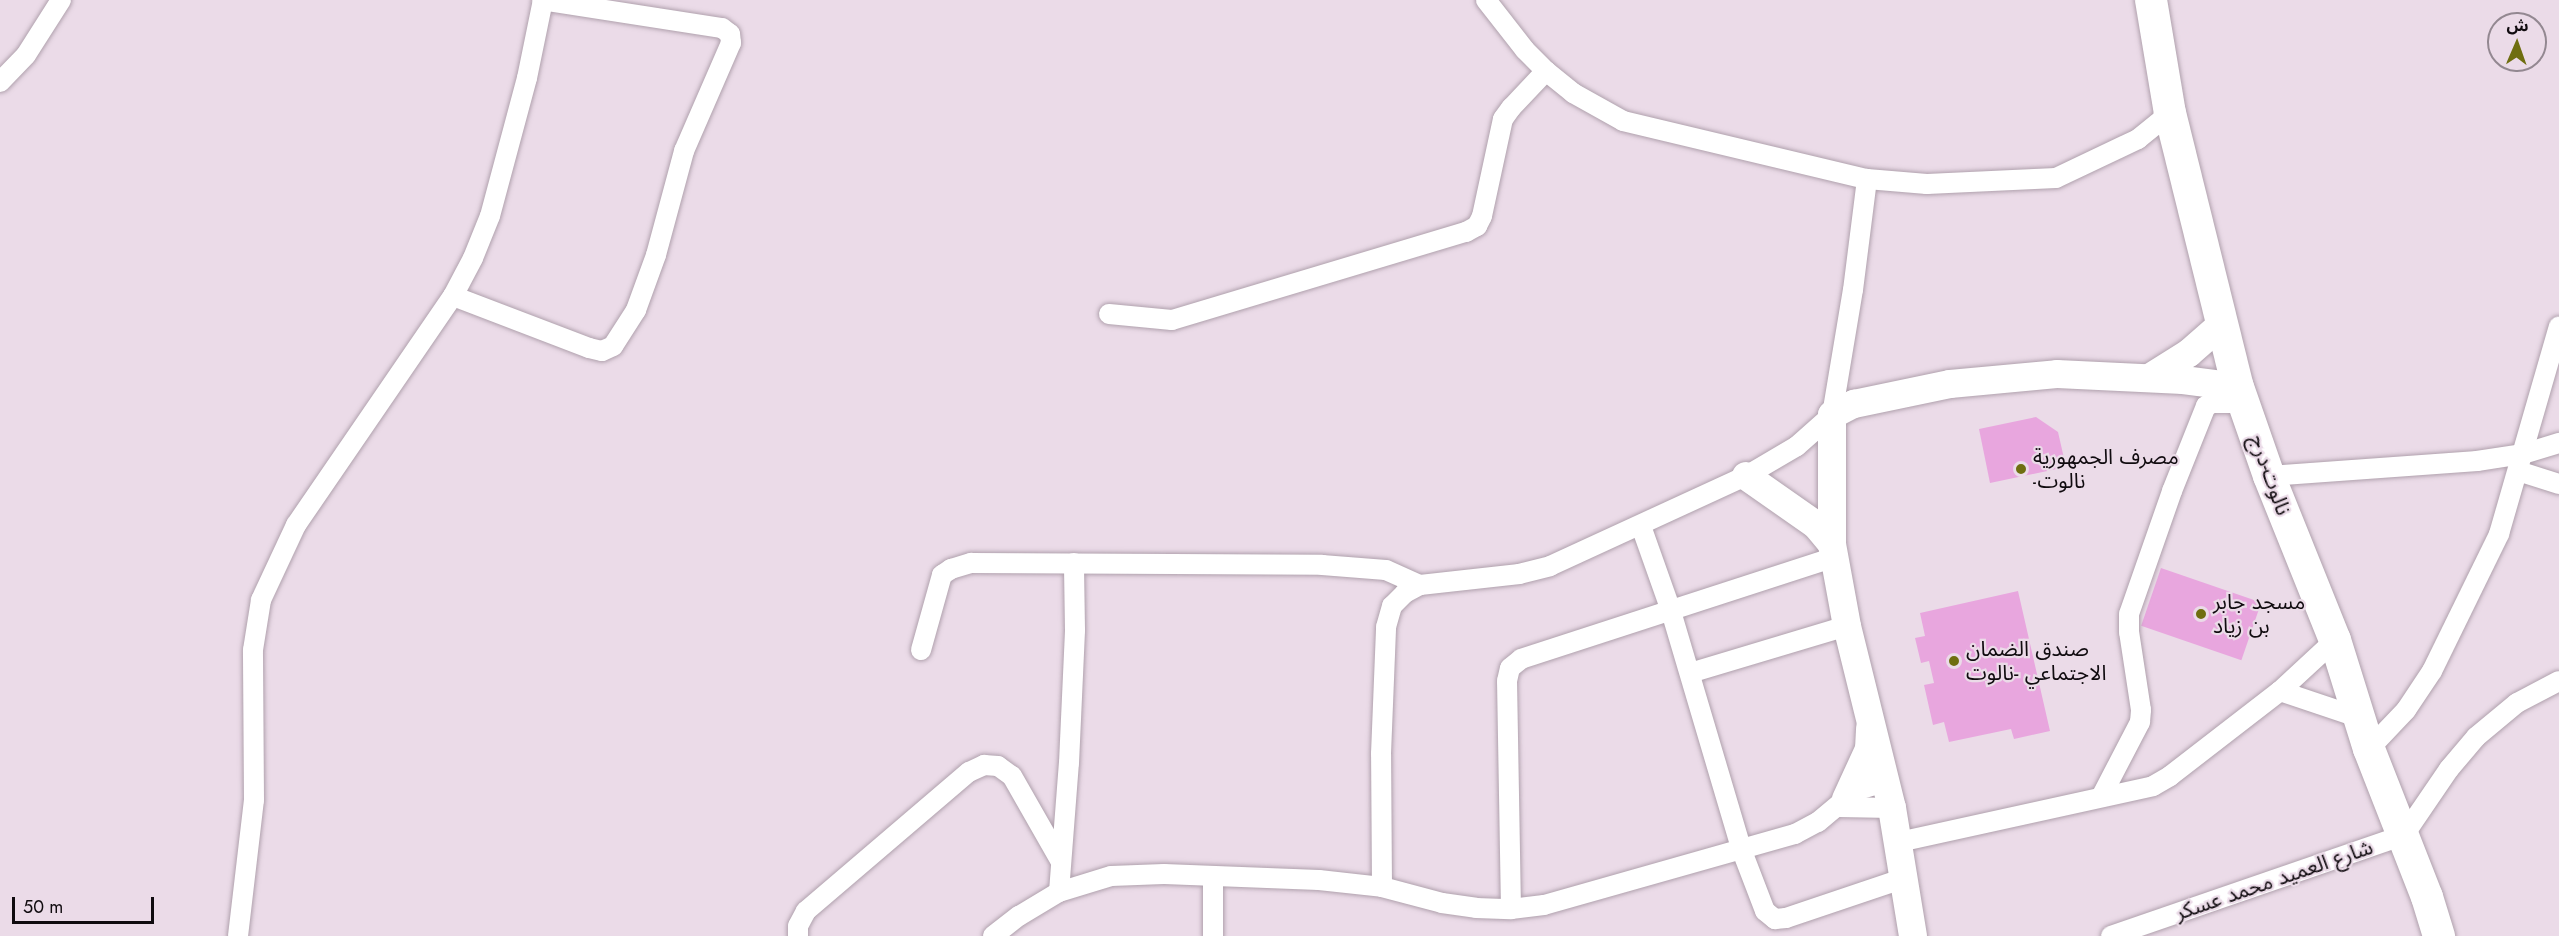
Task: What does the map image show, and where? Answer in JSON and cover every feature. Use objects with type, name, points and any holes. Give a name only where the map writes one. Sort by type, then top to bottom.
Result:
[{"type":"main road","name":"نالوت-درج","points":[[2151,0],[2170,113],[2222,324],[2242,395],[2269,476],[2335,640],[2369,749],[2404,835],[2439,936]]},
{"type":"street","points":[[0,82],[26,55],[61,0]]},
{"type":"street","points":[[238,936],[254,800],[253,650],[261,600],[296,525],[453,296],[473,258],[490,216],[526,78],[543,0],[722,28],[730,34],[731,44],[684,151],[656,255],[636,310],[613,346],[602,351],[590,348],[453,296]]},
{"type":"street","points":[[1486,0],[1525,50],[1546,71],[1573,93],[1623,121],[1867,179],[1927,184],[2056,178],[2138,139],[2170,113]]},
{"type":"street","points":[[1109,314],[1172,320],[1467,232],[1478,225],[1482,216],[1503,119],[1510,108],[1546,71]]},
{"type":"street","points":[[1867,179],[1853,290],[1832,415],[1833,551],[1847,626],[1899,842],[1913,936]]},
{"type":"street","points":[[2149,378],[2188,353],[2222,324]]},
{"type":"street","points":[[2369,749],[2406,710],[2432,670],[2499,534],[2559,326]]},
{"type":"street","points":[[1382,887],[1381,754],[1386,627],[1392,606],[1405,592],[1420,585],[1519,574],[1550,566],[1746,476],[1797,446],[1832,415],[1854,404],[1950,384],[2057,374],[2149,378],[2242,395]]},
{"type":"street","points":[[2101,797],[2140,722],[2141,710],[2129,632],[2130,614],[2172,491],[2206,406],[2242,395]]},
{"type":"street","points":[[2521,463],[2559,443]]},
{"type":"street","points":[[2269,476],[2477,461],[2521,463],[2559,483]]},
{"type":"street","points":[[1746,476],[1816,525],[1833,551]]},
{"type":"street","points":[[1641,526],[1670,608],[1742,851],[1765,911],[1775,919],[1905,878]]},
{"type":"street","points":[[1511,909],[1507,681],[1510,668],[1521,659],[1833,551]]},
{"type":"street","points":[[921,650],[937,585],[942,575],[951,569],[981,563],[1368,567],[1396,573],[1420,585]]},
{"type":"street","points":[[1059,892],[1074,641],[1074,563]]},
{"type":"street","points":[[1690,673],[1847,626]]},
{"type":"street","points":[[1899,842],[2153,786],[2170,776],[2280,691],[2335,640]]},
{"type":"street","points":[[2404,835],[2449,769],[2476,737],[2517,703],[2559,681]]},
{"type":"street","points":[[2280,691],[2360,718]]},
{"type":"street","points":[[1842,803],[1869,749],[1871,720]]},
{"type":"street","points":[[798,936],[798,926],[806,910],[969,772],[984,765],[998,766],[1012,776],[1061,862]]},
{"type":"street","points":[[993,936],[1019,916],[1059,892],[1110,876],[1213,876],[1318,880],[1382,887],[1442,903],[1511,909],[1544,905],[1742,851],[1795,834],[1864,787],[1889,795]]},
{"type":"street","points":[[1842,803],[1889,795]]},
{"type":"street","name":"شارع العميد محمد عسكر","points":[[2110,936],[2404,835]]},
{"type":"street","points":[[1213,876],[1213,936]]},
{"type":"building","points":[[2036,417],[2058,432],[2066,467],[1990,483],[1979,429]]},
{"type":"building","name":"مسجد جابر بن زياد","points":[[2161,568],[2261,603],[2241,660],[2141,626]]},
{"type":"building","points":[[2018,591],[2050,731],[2014,739],[2011,729],[1949,742],[1944,722],[1933,725],[1924,685],[1934,683],[1929,661],[1921,663],[1915,638],[1925,636],[1920,613]]},
{"type":"place","name":"مصرف الجمهورية -نالوت","points":[[2021,469]]},
{"type":"place","name":"مسجد جابر بن زياد","points":[[2201,614]]},
{"type":"place","name":"صندق الضمان الاجتماعي -نالوت","points":[[1954,661]]}]
